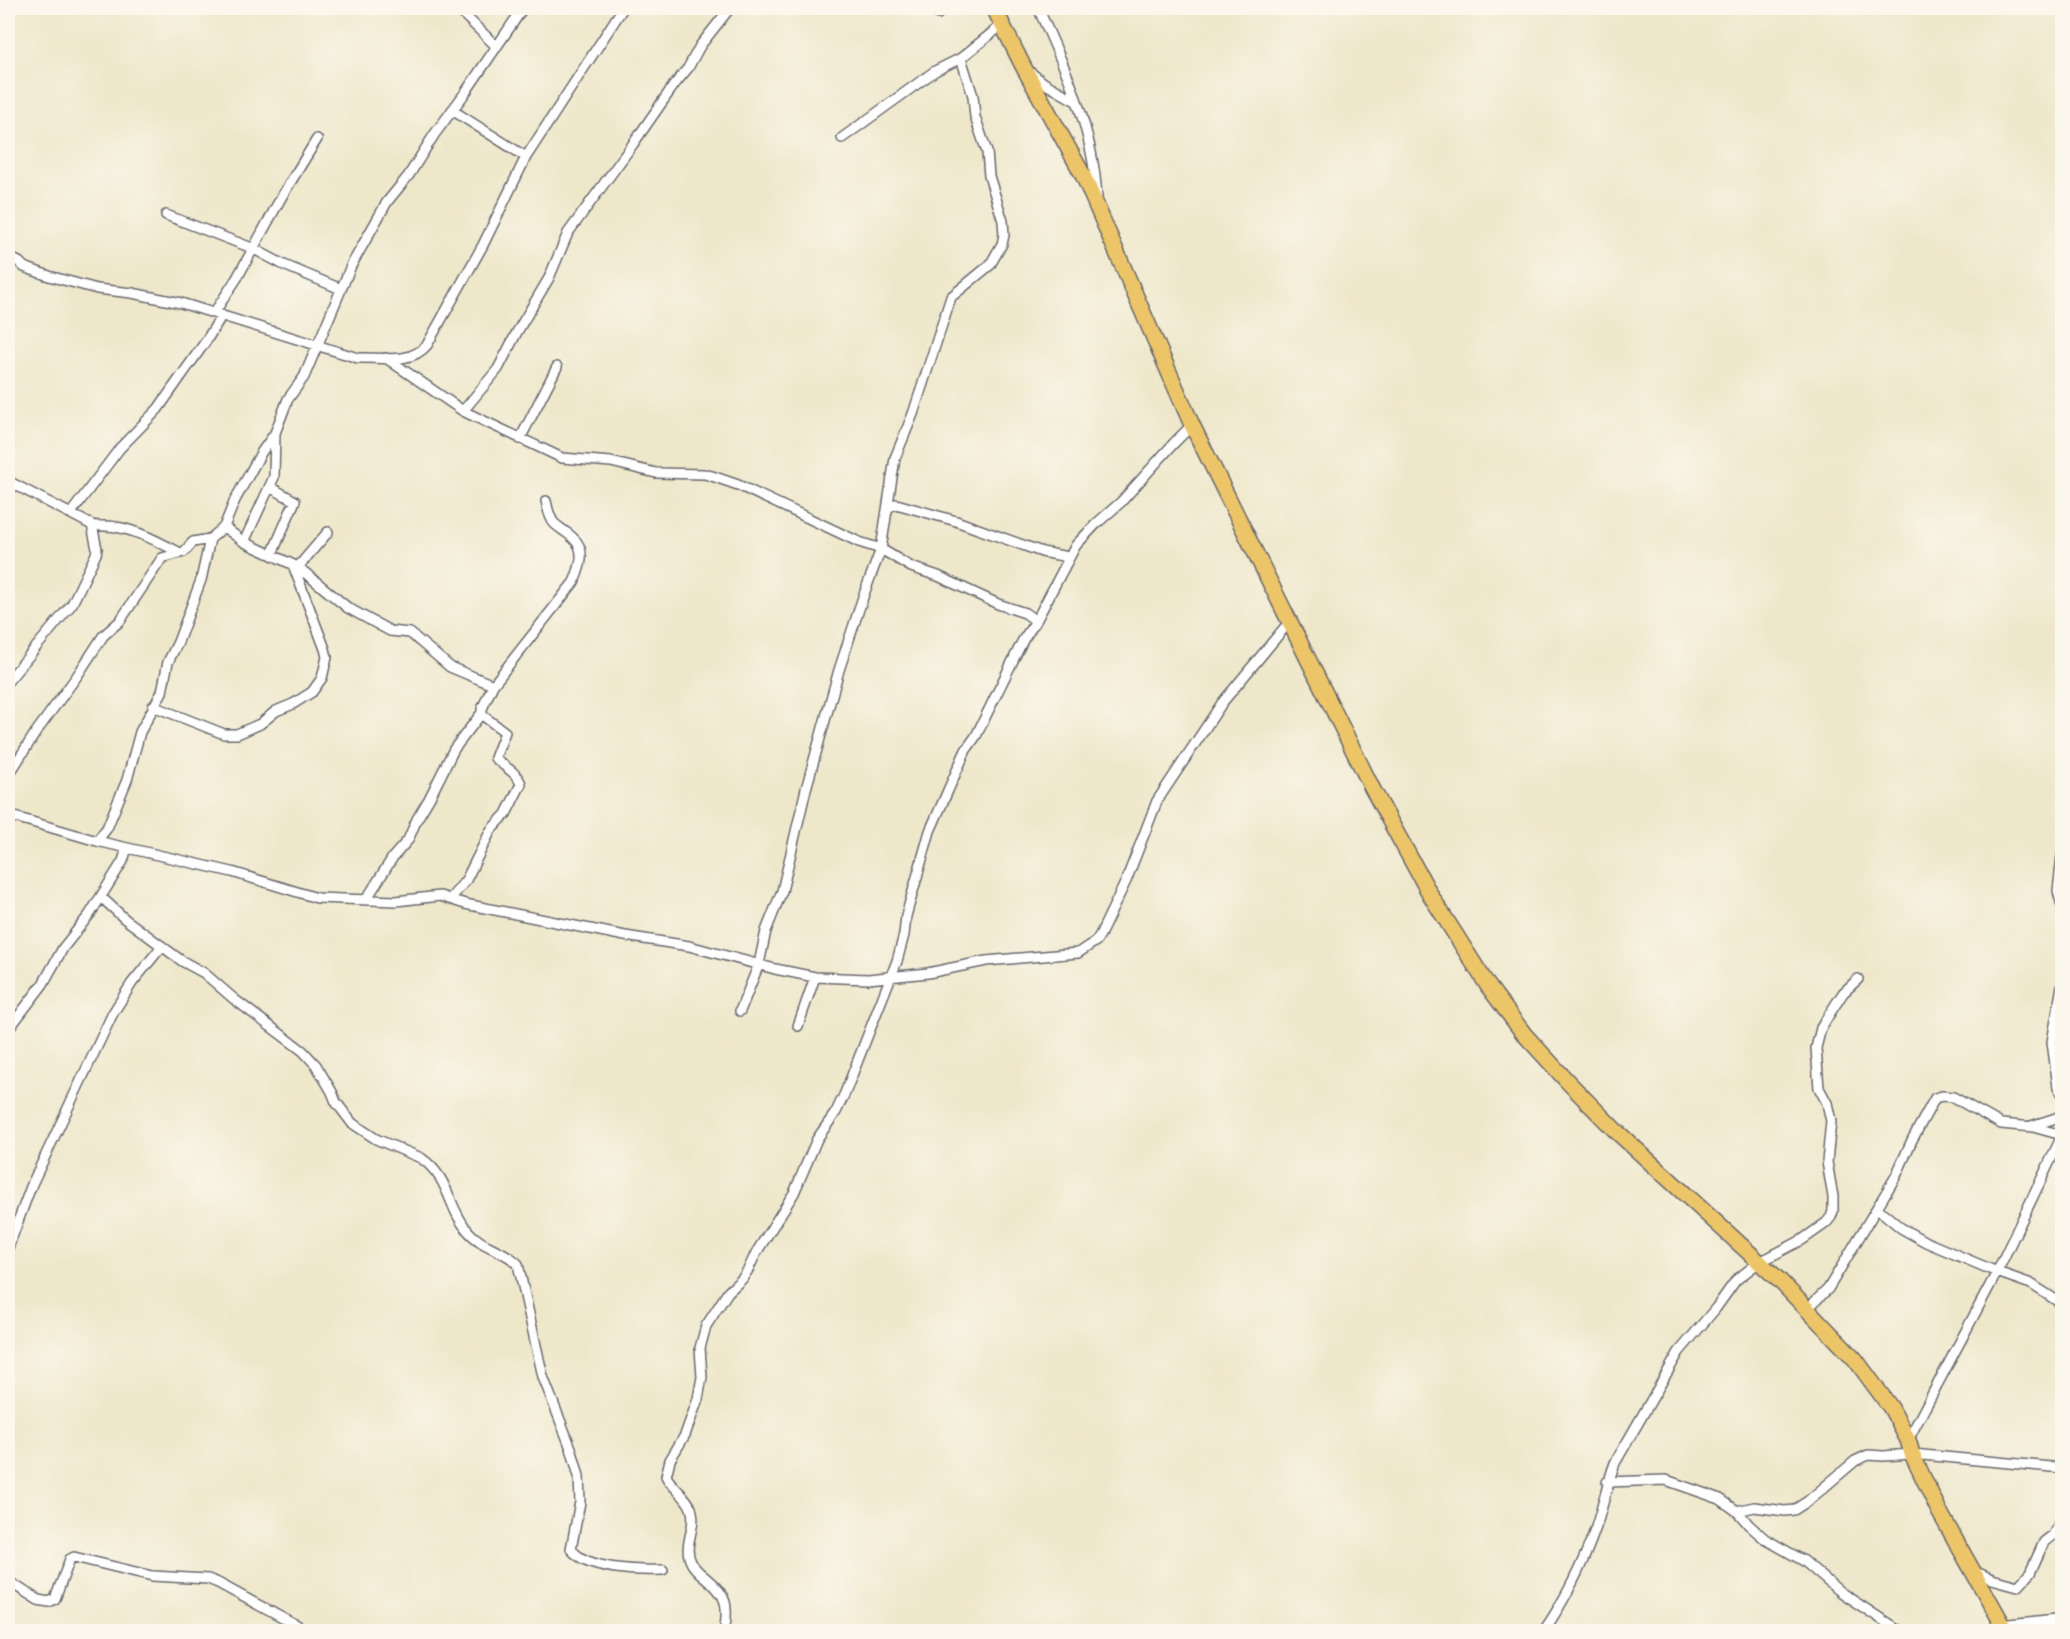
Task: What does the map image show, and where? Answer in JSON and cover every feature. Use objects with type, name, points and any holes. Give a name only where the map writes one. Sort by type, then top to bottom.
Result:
[{"type":"main road","points":[[994,8],[1083,175],[1192,425],[1374,790],[1431,896],[1488,986],[1524,1034],[1615,1130],[1780,1281],[1855,1359],[1891,1408],[1939,1511],[2006,1629]]},
{"type":"street","points":[[458,8],[496,46]]},
{"type":"street","points":[[8,776],[103,636],[120,621],[162,558],[184,552],[193,542],[210,539],[224,527],[235,500],[275,433],[288,399],[304,377],[340,289],[387,202],[409,175],[523,8]]},
{"type":"street","points":[[463,411],[498,369],[549,278],[568,233],[688,68],[700,46],[730,8]]},
{"type":"street","points":[[1038,8],[1067,70],[1092,149],[1098,208]]},
{"type":"street","points":[[8,256],[38,273],[84,286],[132,293],[218,314],[358,357],[398,359],[412,357],[428,345],[483,246],[526,158],[618,9]]},
{"type":"street","points":[[842,138],[935,71],[962,58],[1002,25]]},
{"type":"street","points":[[740,1011],[759,964],[766,931],[786,876],[806,789],[839,670],[881,549],[895,458],[914,414],[949,301],[954,293],[990,265],[1001,249],[1004,235],[1003,221],[988,173],[987,152],[975,117],[973,96],[962,58]]},
{"type":"street","points":[[1023,66],[1044,83],[1076,100]]},
{"type":"street","points":[[452,110],[526,158]]},
{"type":"street","points":[[71,513],[120,448],[158,409],[206,341],[252,248],[317,139]]},
{"type":"street","points":[[166,215],[252,248],[284,266],[340,289]]},
{"type":"street","points":[[385,357],[463,411],[562,458],[611,462],[656,473],[712,476],[738,485],[858,542],[881,549],[911,567],[1025,613],[1036,621]]},
{"type":"street","points":[[520,439],[558,367]]},
{"type":"street","points":[[724,1632],[726,1604],[723,1595],[696,1571],[690,1561],[687,1550],[694,1521],[691,1508],[668,1480],[666,1472],[670,1460],[685,1435],[698,1399],[702,1377],[700,1348],[706,1326],[728,1292],[748,1270],[760,1245],[794,1193],[817,1139],[836,1112],[845,1093],[901,951],[906,916],[936,813],[1023,640],[1036,621],[1076,545],[1121,502],[1192,425]]},
{"type":"street","points":[[244,542],[275,473],[275,433]]},
{"type":"street","points":[[8,481],[92,525],[116,527],[145,536],[180,553]]},
{"type":"street","points":[[270,487],[295,501],[272,554]]},
{"type":"street","points":[[366,900],[393,857],[408,840],[454,749],[481,714],[493,685],[574,582],[579,572],[582,556],[578,544],[554,522],[546,501]]},
{"type":"street","points":[[888,508],[895,504],[900,505],[1042,552],[1068,557]]},
{"type":"street","points":[[8,681],[72,604],[96,554],[92,525]]},
{"type":"street","points":[[224,527],[244,542],[295,565],[348,608],[390,631],[410,633],[450,667],[493,685]]},
{"type":"street","points":[[295,565],[328,532]]},
{"type":"street","points":[[97,841],[107,828],[129,774],[140,732],[162,692],[168,662],[178,642],[201,580],[210,539]]},
{"type":"street","points":[[153,706],[231,735],[260,724],[276,711],[312,692],[322,678],[327,657],[295,565]]},
{"type":"street","points":[[8,815],[32,820],[97,841],[232,873],[307,896],[396,901],[440,896],[465,904],[625,936],[689,946],[815,977],[889,978],[928,973],[986,961],[1078,953],[1096,942],[1126,881],[1156,801],[1222,703],[1290,621]]},
{"type":"street","points":[[451,898],[466,880],[491,830],[506,814],[521,784],[518,777],[495,758],[505,732],[481,714]]},
{"type":"street","points":[[8,1030],[43,984],[63,948],[101,897],[123,861],[127,848]]},
{"type":"street","points":[[2062,856],[2058,891],[2062,906]]},
{"type":"street","points":[[101,897],[162,946],[204,974],[303,1051],[316,1065],[336,1102],[352,1123],[366,1134],[421,1158],[434,1168],[446,1186],[463,1225],[488,1247],[518,1264],[543,1377],[571,1448],[579,1476],[580,1502],[571,1549],[592,1562],[626,1570],[663,1570]]},
{"type":"street","points":[[8,1248],[32,1184],[43,1166],[113,1013],[132,983],[162,946]]},
{"type":"street","points":[[798,1026],[815,977]]},
{"type":"street","points":[[1543,1632],[1575,1582],[1595,1529],[1615,1463],[1679,1352],[1736,1280],[1758,1263],[1802,1240],[1826,1223],[1833,1213],[1833,1197],[1827,1162],[1831,1121],[1827,1103],[1819,1088],[1816,1048],[1819,1035],[1827,1019],[1844,993],[1858,979]]},
{"type":"street","points":[[2062,986],[2052,1042],[2058,1087],[2062,1094]]},
{"type":"street","points":[[1806,1310],[1828,1289],[1896,1176],[1935,1098],[1953,1097],[2001,1124],[2028,1126],[2062,1135],[1910,1447]]},
{"type":"street","points":[[2028,1126],[2062,1114]]},
{"type":"street","points":[[1877,1208],[1901,1228],[1926,1242],[1996,1272],[2031,1284],[2062,1304]]},
{"type":"street","points":[[1737,1511],[1761,1507],[1785,1511],[1794,1510],[1864,1456],[1910,1447],[2062,1468]]},
{"type":"street","points":[[1608,1482],[1666,1480],[1720,1499],[1737,1511],[1765,1539],[1804,1562],[1840,1592],[1901,1632]]},
{"type":"street","points":[[1974,1571],[2018,1586],[2030,1573],[2044,1542],[2053,1535],[2062,1518]]},
{"type":"street","points":[[8,1581],[38,1600],[49,1602],[55,1599],[70,1559],[74,1557],[152,1576],[200,1577],[218,1583],[308,1632]]},
{"type":"street","points":[[2006,1629],[2062,1620]]}]
